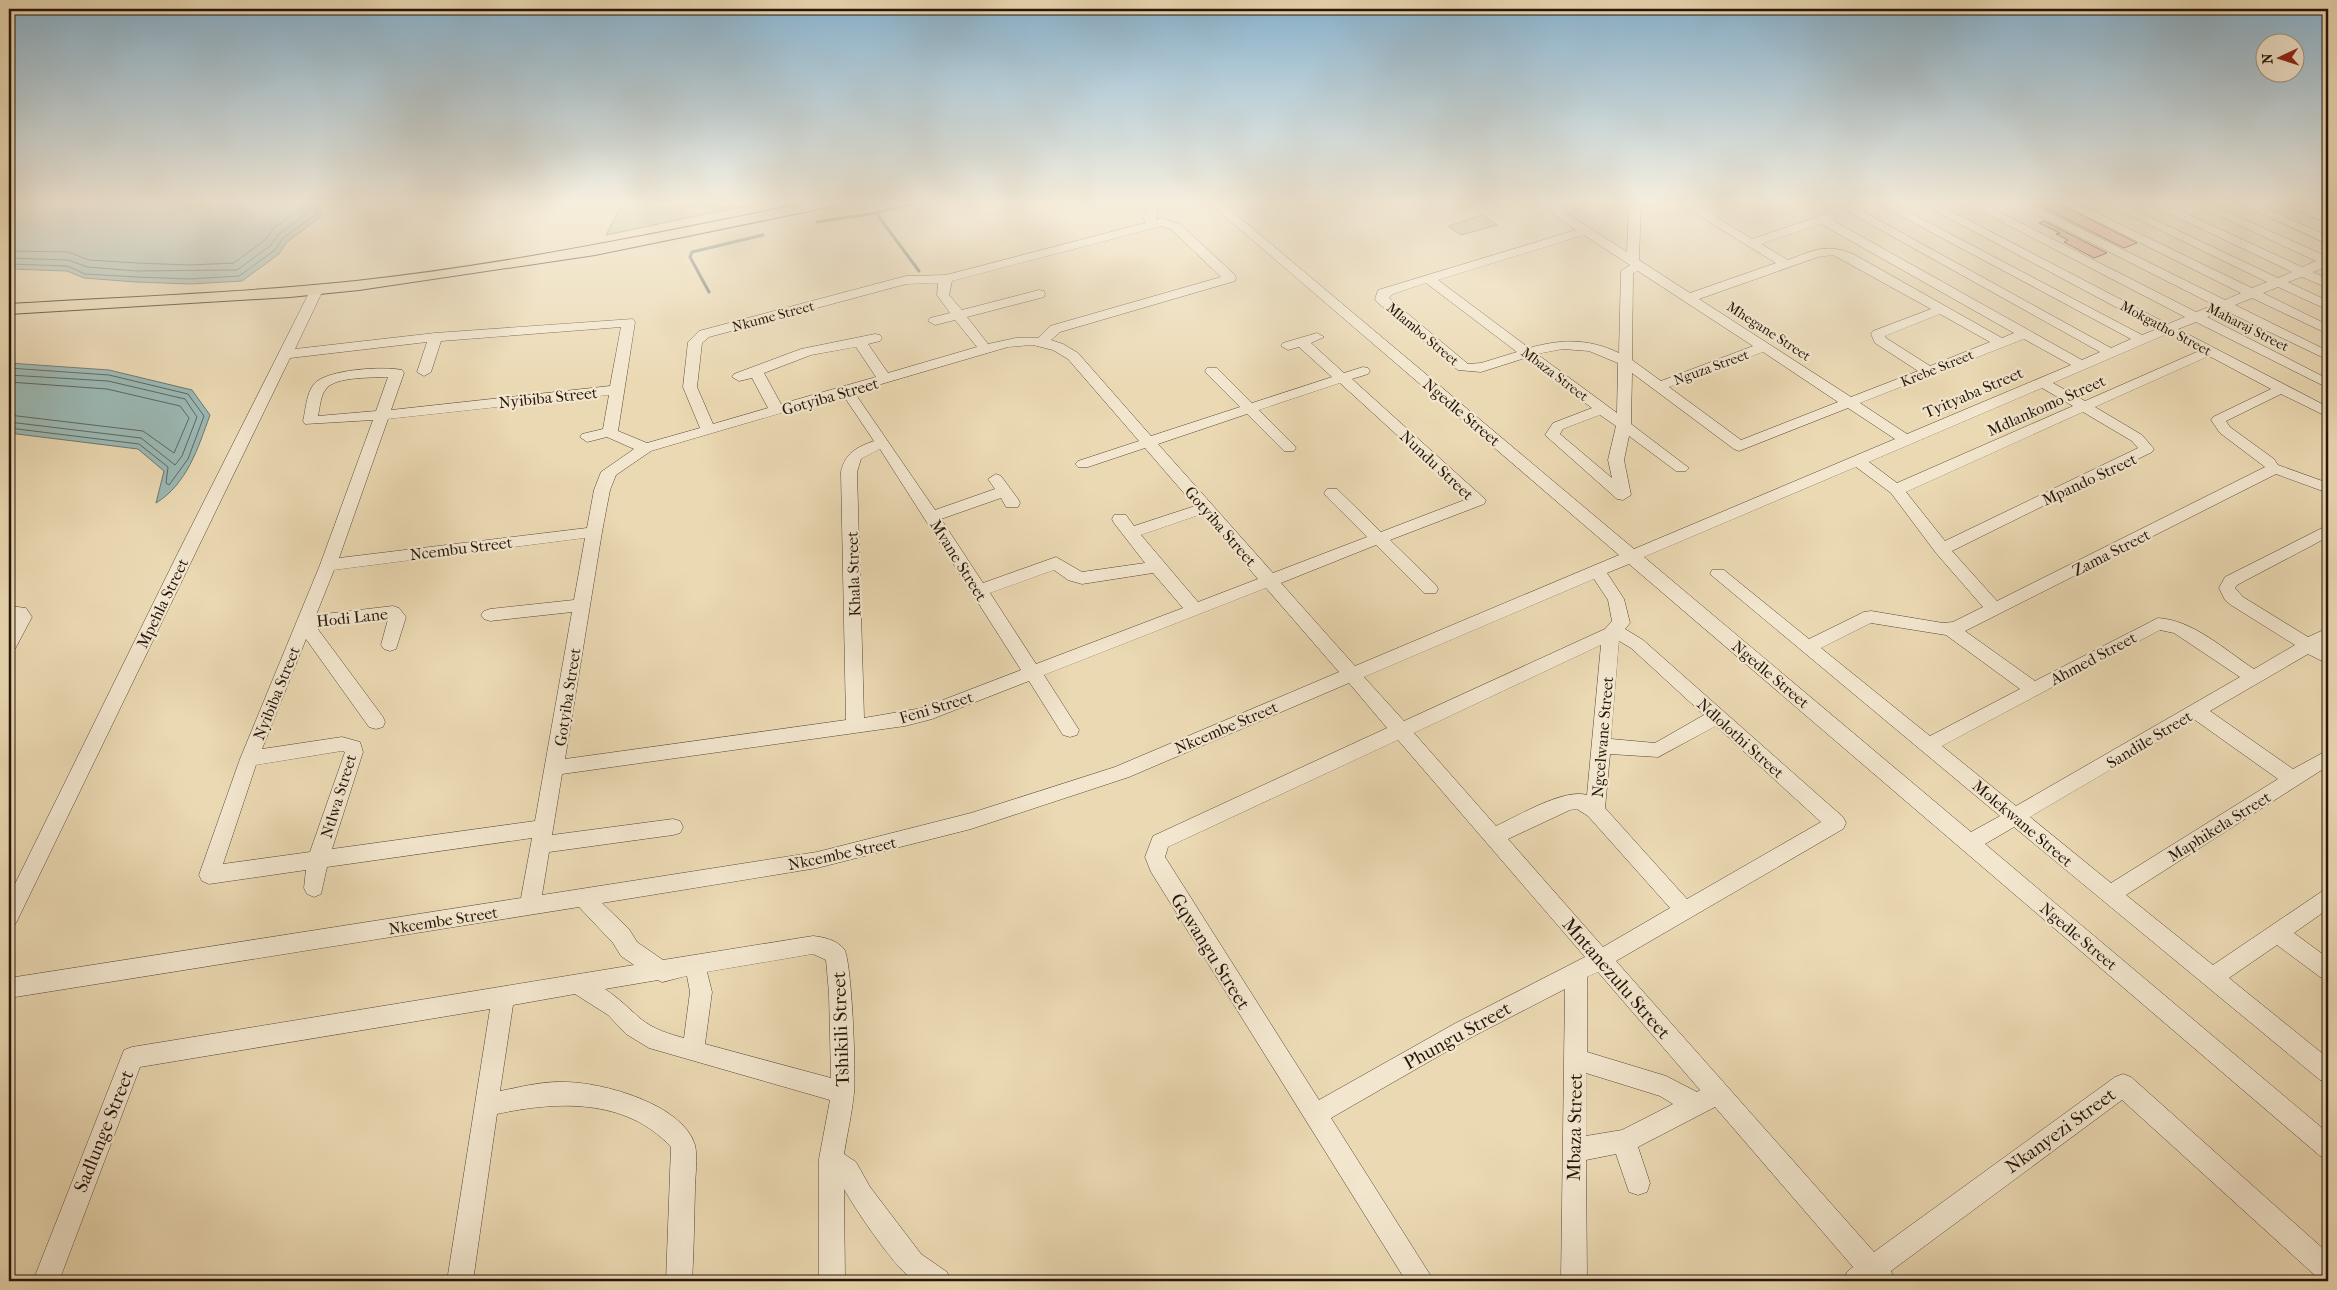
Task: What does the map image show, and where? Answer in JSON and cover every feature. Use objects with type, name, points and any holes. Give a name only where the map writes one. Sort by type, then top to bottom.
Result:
[{"type":"main road","points":[[9,309],[317,290],[524,261]]},
{"type":"street","name":"Nkume Street","points":[[709,431],[690,387],[694,346],[697,338],[704,334],[864,290],[912,279],[946,279],[1012,261]]},
{"type":"street","points":[[1042,341],[1055,329],[1230,278],[1212,261]]},
{"type":"street","name":"Ngedle Street","points":[[1284,261],[2328,1148]]},
{"type":"street","name":"Mlambo Street","points":[[1489,261],[1388,291],[1383,294],[1382,300],[1462,367],[1482,368],[1551,345],[1577,344],[1606,351],[1625,361],[1657,387],[1739,446],[1849,402]]},
{"type":"street","name":"Mhegane Street","points":[[1632,261],[1905,439]]},
{"type":"street","points":[[1781,261],[1786,264]]},
{"type":"street","points":[[1688,298],[1794,261]]},
{"type":"street","points":[[1855,261],[2001,343]]},
{"type":"street","points":[[1897,261],[2081,365]]},
{"type":"street","points":[[1944,261],[2111,353]]},
{"type":"street","points":[[1992,261],[2142,340]]},
{"type":"street","name":"Mokgatho Street","points":[[2038,261],[2328,413]]},
{"type":"street","name":"Maharaj Street","points":[[2086,261],[2328,384]]},
{"type":"street","points":[[1980,308],[2103,261]]},
{"type":"street","points":[[2137,261],[2225,305],[2325,351]]},
{"type":"street","points":[[2186,261],[2328,330]]},
{"type":"street","points":[[2233,261],[2328,306]]},
{"type":"street","points":[[2279,261],[2328,284]]},
{"type":"street","name":"Tyityaba Street","points":[[1631,556],[2328,261]]},
{"type":"street","points":[[1602,409],[1558,426],[1552,435],[1560,444],[1623,495],[1616,460],[1624,424],[1627,271],[1636,264]]},
{"type":"street","points":[[946,279],[942,292],[986,350]]},
{"type":"street","name":"Mbaza Street","points":[[1430,280],[1681,468]]},
{"type":"street","name":"Mpehla Street","points":[[9,917],[317,290]]},
{"type":"street","points":[[935,321],[1039,294]]},
{"type":"street","points":[[1928,371],[1880,340],[1878,334],[1941,309]]},
{"type":"street","points":[[285,354],[435,337],[628,322],[610,432],[615,438],[646,448]]},
{"type":"street","name":"Krebe Street","points":[[1849,402],[2024,334]]},
{"type":"street","points":[[424,372],[435,337]]},
{"type":"street","points":[[1288,346],[1317,337]]},
{"type":"street","points":[[739,377],[804,352],[875,338]]},
{"type":"street","name":"Gotyiba Street","points":[[530,906],[594,532],[602,490],[609,472],[646,448],[986,350],[1019,341],[1042,341],[1057,345],[1073,356],[1204,508],[1352,673]]},
{"type":"street","points":[[860,342],[885,380]]},
{"type":"street","name":"Nundu Street","points":[[1270,582],[1478,500],[1302,342]]},
{"type":"street","name":"Nguza Street","points":[[1657,387],[1764,347]]},
{"type":"street","name":"Mdlankomo Street","points":[[1896,490],[2210,351]]},
{"type":"street","points":[[2260,377],[2325,351]]},
{"type":"street","points":[[1212,371],[1289,448]]},
{"type":"street","points":[[1083,464],[1363,371]]},
{"type":"street","points":[[756,372],[777,411]]},
{"type":"street","points":[[397,374],[382,415],[355,417],[310,421],[317,392],[324,382],[341,377],[397,374]]},
{"type":"street","name":"Mpando Street","points":[[1942,548],[2147,449],[2137,438],[2042,382]]},
{"type":"street","points":[[2281,389],[2218,420],[2220,426],[2266,459],[2273,468],[2328,488]]},
{"type":"street","name":"Nyibiba Street","points":[[616,390],[382,415],[328,565],[249,759],[209,876],[318,860],[543,837],[674,827]]},
{"type":"street","name":"Mvane Street","points":[[846,390],[932,516],[978,591],[1070,730]]},
{"type":"street","points":[[587,437],[610,432]]},
{"type":"street","name":"Khala Street","points":[[854,726],[854,604],[849,472],[854,457],[861,451],[883,443]]},
{"type":"street","points":[[1857,460],[1896,490],[1995,610]]},
{"type":"street","name":"Zama Street","points":[[1950,629],[1995,610],[2267,474],[2273,468]]},
{"type":"street","points":[[932,516],[1004,491]]},
{"type":"street","points":[[1332,493],[1430,590]]},
{"type":"street","points":[[1130,533],[1204,508]]},
{"type":"street","points":[[1120,519],[1157,567],[1196,610]]},
{"type":"street","points":[[2328,530],[2227,585],[2228,592],[2237,601],[2328,658]]},
{"type":"street","name":"Ncembu Street","points":[[328,565],[594,532]]},
{"type":"street","name":"Nkcembe Street","points":[[9,988],[817,860],[950,827],[1122,772],[1631,556]]},
{"type":"street","points":[[978,591],[1056,563],[1074,576],[1082,578],[1157,567]]},
{"type":"street","name":"Ngcelwane Street","points":[[1597,571],[1612,590],[1621,623],[1611,634],[1595,810],[1684,912]]},
{"type":"street","name":"Molekwane Street","points":[[1718,574],[1930,745],[2328,1072]]},
{"type":"street","name":"Feni Street","points":[[555,768],[854,726],[926,714],[1270,582]]},
{"type":"street","points":[[490,615],[582,606]]},
{"type":"street","points":[[9,612],[20,612],[23,617],[9,645]]},
{"type":"street","name":"Hodi Lane","points":[[304,623],[393,612],[397,617],[390,645]]},
{"type":"street","points":[[1808,647],[1864,618],[1871,617],[1950,629],[2034,689]]},
{"type":"street","points":[[304,623],[376,722]]},
{"type":"street","name":"Ahmed Street","points":[[1930,745],[2158,624],[2172,625],[2180,629],[2254,677]]},
{"type":"street","points":[[1402,731],[1611,634]]},
{"type":"street","name":"Ndlolothi Street","points":[[1600,959],[1836,824],[1637,644],[1623,635],[1611,634]]},
{"type":"street","name":"Sandile Street","points":[[1970,844],[2328,634]]},
{"type":"street","name":"Mntanezulu Street","points":[[1352,673],[1718,1094],[1870,1277]]},
{"type":"street","points":[[2196,711],[2293,779]]},
{"type":"street","points":[[1601,746],[1658,750],[1717,716]]},
{"type":"street","name":"Gqwangu Street","points":[[1402,731],[1167,837],[1160,842],[1155,857],[1158,866],[1421,1281]]},
{"type":"street","name":"Ntlwa Street","points":[[249,759],[342,744],[353,747],[354,752],[318,860]]},
{"type":"street","name":"Maphikela Street","points":[[2110,894],[2328,757]]},
{"type":"street","points":[[1494,836],[1572,801],[1580,801],[1595,810]]},
{"type":"street","points":[[314,888],[318,860]]},
{"type":"street","points":[[584,898],[621,936],[629,949],[662,972]]},
{"type":"street","points":[[2213,977],[2328,898]]},
{"type":"street","points":[[2278,934],[2328,970]]},
{"type":"street","name":"Tshikili Street","points":[[272,1036],[814,945],[824,947],[836,955],[840,992],[843,1092],[831,1159],[832,1281]]},
{"type":"street","name":"Phungu Street","points":[[1315,1115],[1462,1031],[1600,959]]},
{"type":"street","points":[[692,966],[700,981],[701,992],[693,1052]]},
{"type":"street","name":"Mbaza Street","points":[[1574,1281],[1576,972]]},
{"type":"street","points":[[579,985],[616,1008],[634,1027],[657,1041],[843,1092]]},
{"type":"street","points":[[460,1281],[502,997]]},
{"type":"street","name":"Sadlunge Street","points":[[46,1281],[132,1058],[272,1036]]},
{"type":"street","points":[[1575,1059],[1666,1087],[1696,1104]]},
{"type":"street","name":"Nkanyezi Street","points":[[1870,1277],[2122,1085],[2328,1270]]},
{"type":"street","points":[[487,1105],[541,1095],[585,1094],[611,1100],[639,1111],[671,1128],[681,1140],[684,1153],[679,1281]]},
{"type":"street","points":[[1574,1150],[1624,1141],[1718,1094]]},
{"type":"street","points":[[1624,1141],[1638,1183]]},
{"type":"street","points":[[831,1159],[847,1171],[861,1196],[912,1263],[938,1281]]},
{"type":"water","points":[[9,261],[269,261],[242,281],[190,284],[84,278],[67,271],[9,269]]},
{"type":"water","points":[[9,363],[109,370],[192,390],[210,415],[196,452],[184,476],[167,495],[156,503],[164,471],[138,449],[9,433]]},
{"type":"waterway","points":[[692,261],[709,292]]},
{"type":"waterway","points":[[912,261],[919,271]]}]
